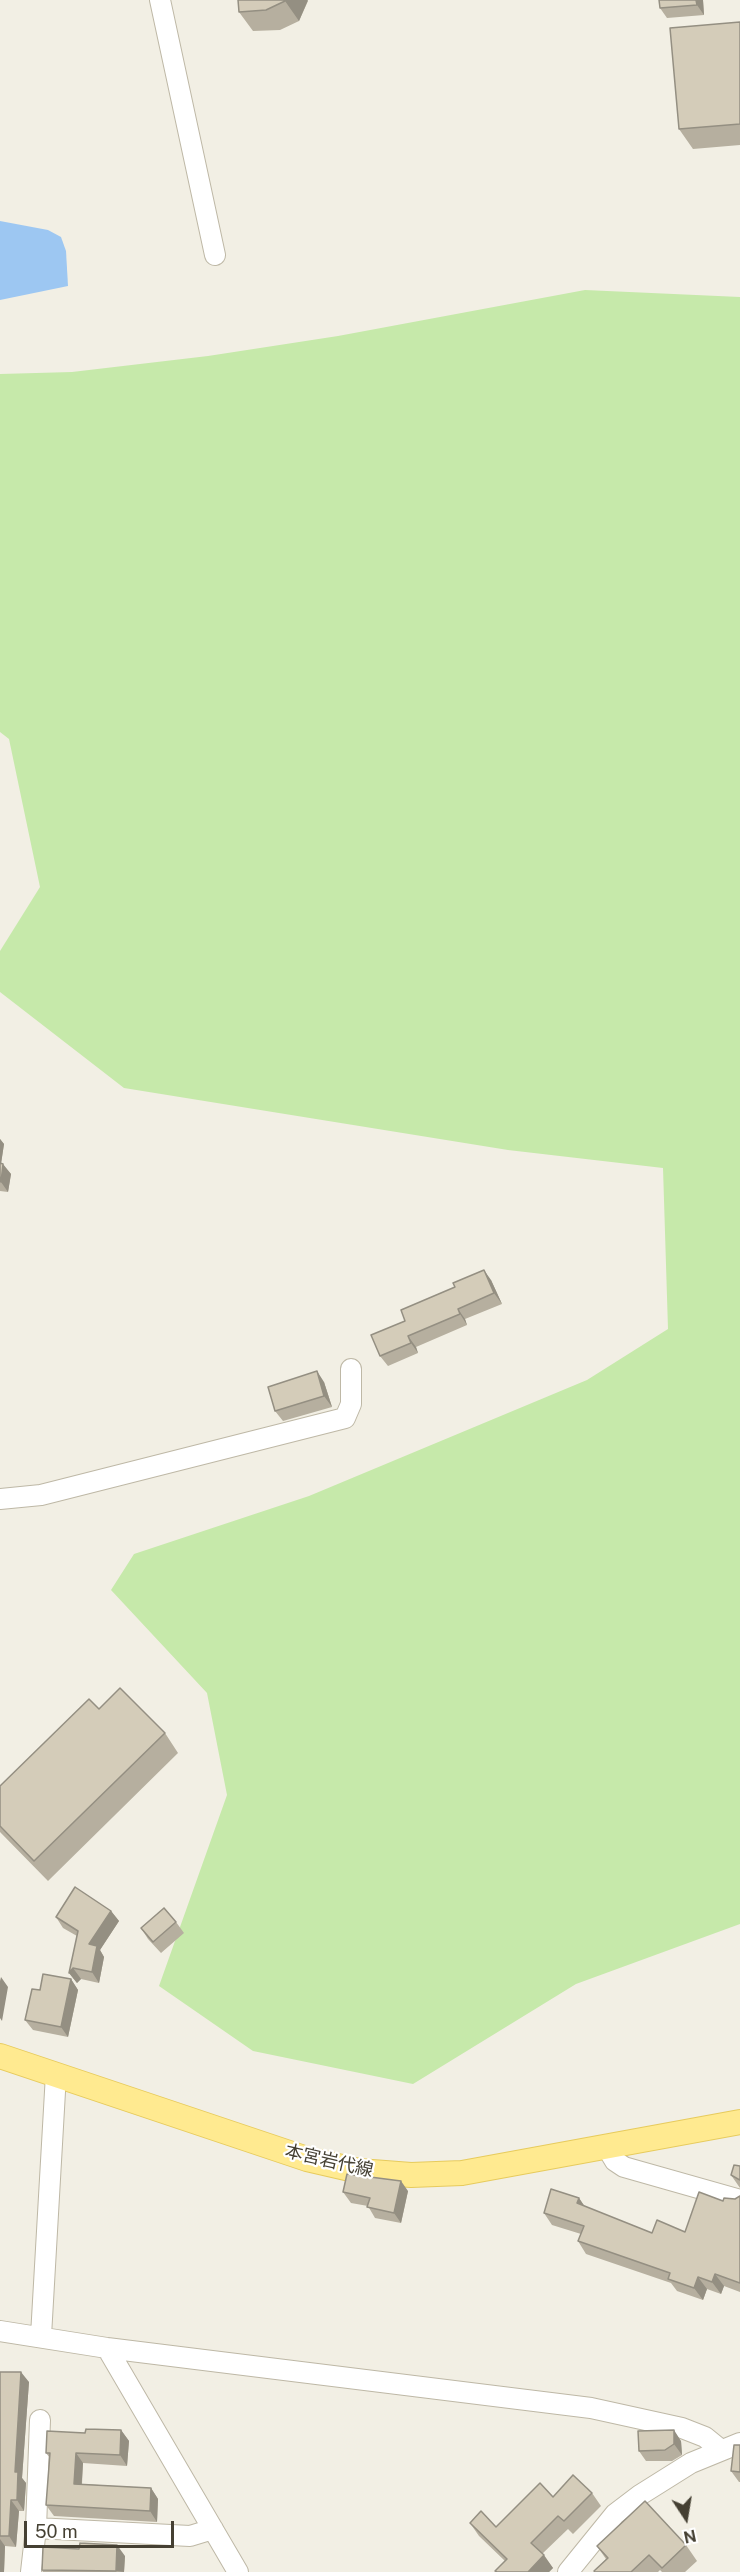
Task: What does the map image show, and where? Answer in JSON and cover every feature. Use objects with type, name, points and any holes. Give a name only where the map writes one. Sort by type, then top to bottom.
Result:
[{"type":"main road","name":"本宮岩代線","points":[[0,2056],[307,2159],[359,2171],[411,2175],[462,2172],[740,2122]]},
{"type":"street","points":[[160,0],[215,255]]},
{"type":"street","points":[[0,1499],[42,1495],[345,1418],[351,1404],[351,1369]]},
{"type":"street","points":[[41,2336],[56,2074]]},
{"type":"street","points":[[606,2146],[615,2161],[624,2167],[740,2200]]},
{"type":"street","points":[[0,2331],[107,2348],[591,2408],[682,2428],[705,2437],[721,2450]]},
{"type":"street","points":[[107,2348],[238,2572]]},
{"type":"street","points":[[31,2572],[36,2528],[40,2420]]},
{"type":"street","points":[[568,2572],[615,2514],[671,2475],[740,2443]]},
{"type":"street","points":[[36,2528],[189,2536],[213,2529]]},
{"type":"green space","points":[[585,290],[740,297],[740,1924],[576,1984],[413,2084],[253,2051],[159,1986],[227,1795],[207,1693],[111,1590],[134,1554],[309,1496],[587,1380],[668,1329],[663,1168],[508,1150],[124,1088],[0,992],[0,951],[40,887],[9,739],[0,732],[0,374],[72,372],[208,356],[338,336]]},
{"type":"water","points":[[0,221],[48,230],[61,237],[66,251],[68,286],[0,300]]},
{"type":"building","points":[[238,0],[286,0],[266,10],[239,12]]},
{"type":"building","points":[[659,0],[696,0],[697,5],[660,8]]},
{"type":"building","points":[[740,22],[740,124],[679,129],[670,28]]},
{"type":"building","points":[[0,1163],[3,1164],[1,1182],[0,1181]]},
{"type":"building","points":[[484,1270],[494,1293],[458,1309],[460,1314],[408,1336],[411,1343],[380,1356],[371,1335],[405,1321],[401,1310],[455,1287],[453,1283]]},
{"type":"building","points":[[317,1371],[324,1396],[275,1411],[268,1387]]},
{"type":"building","points":[[120,1688],[165,1733],[34,1861],[0,1826],[0,1786],[89,1699],[99,1709]]},
{"type":"building","points":[[75,1887],[111,1911],[89,1944],[97,1946],[92,1972],[73,1968],[69,1973],[78,1931],[56,1917]]},
{"type":"building","points":[[164,1908],[176,1922],[153,1942],[141,1928]]},
{"type":"building","points":[[43,1974],[71,1979],[61,2027],[25,2020],[32,1989],[40,1990]]},
{"type":"building","points":[[734,2165],[740,2166],[740,2180],[731,2175]]},
{"type":"building","points":[[347,2174],[401,2181],[394,2213],[367,2207],[370,2198],[343,2192]]},
{"type":"building","points":[[551,2189],[579,2198],[577,2203],[652,2233],[657,2220],[685,2232],[699,2192],[723,2201],[724,2198],[735,2199],[740,2196],[740,2283],[715,2274],[712,2282],[698,2277],[694,2288],[668,2279],[670,2273],[578,2241],[584,2226],[544,2213]]},
{"type":"building","points":[[0,2372],[21,2372],[15,2472],[18,2472],[17,2500],[11,2500],[9,2536],[0,2536]]},
{"type":"building","points":[[86,2429],[121,2430],[120,2455],[76,2453],[74,2484],[151,2488],[150,2511],[46,2505],[50,2453],[46,2453],[47,2431],[85,2433]]},
{"type":"building","points":[[674,2430],[674,2444],[665,2450],[639,2451],[638,2431]]},
{"type":"building","points":[[734,2445],[740,2445],[740,2472],[731,2471]]},
{"type":"building","points":[[573,2475],[592,2493],[564,2521],[558,2516],[531,2543],[544,2555],[528,2572],[495,2571],[507,2559],[470,2523],[481,2511],[496,2527],[540,2483],[553,2497]]},
{"type":"building","points":[[645,2501],[686,2545],[662,2568],[649,2555],[631,2572],[595,2572],[608,2558],[597,2546]]},
{"type":"building","points":[[80,2543],[117,2545],[116,2571],[42,2570],[43,2547],[79,2549]]}]
